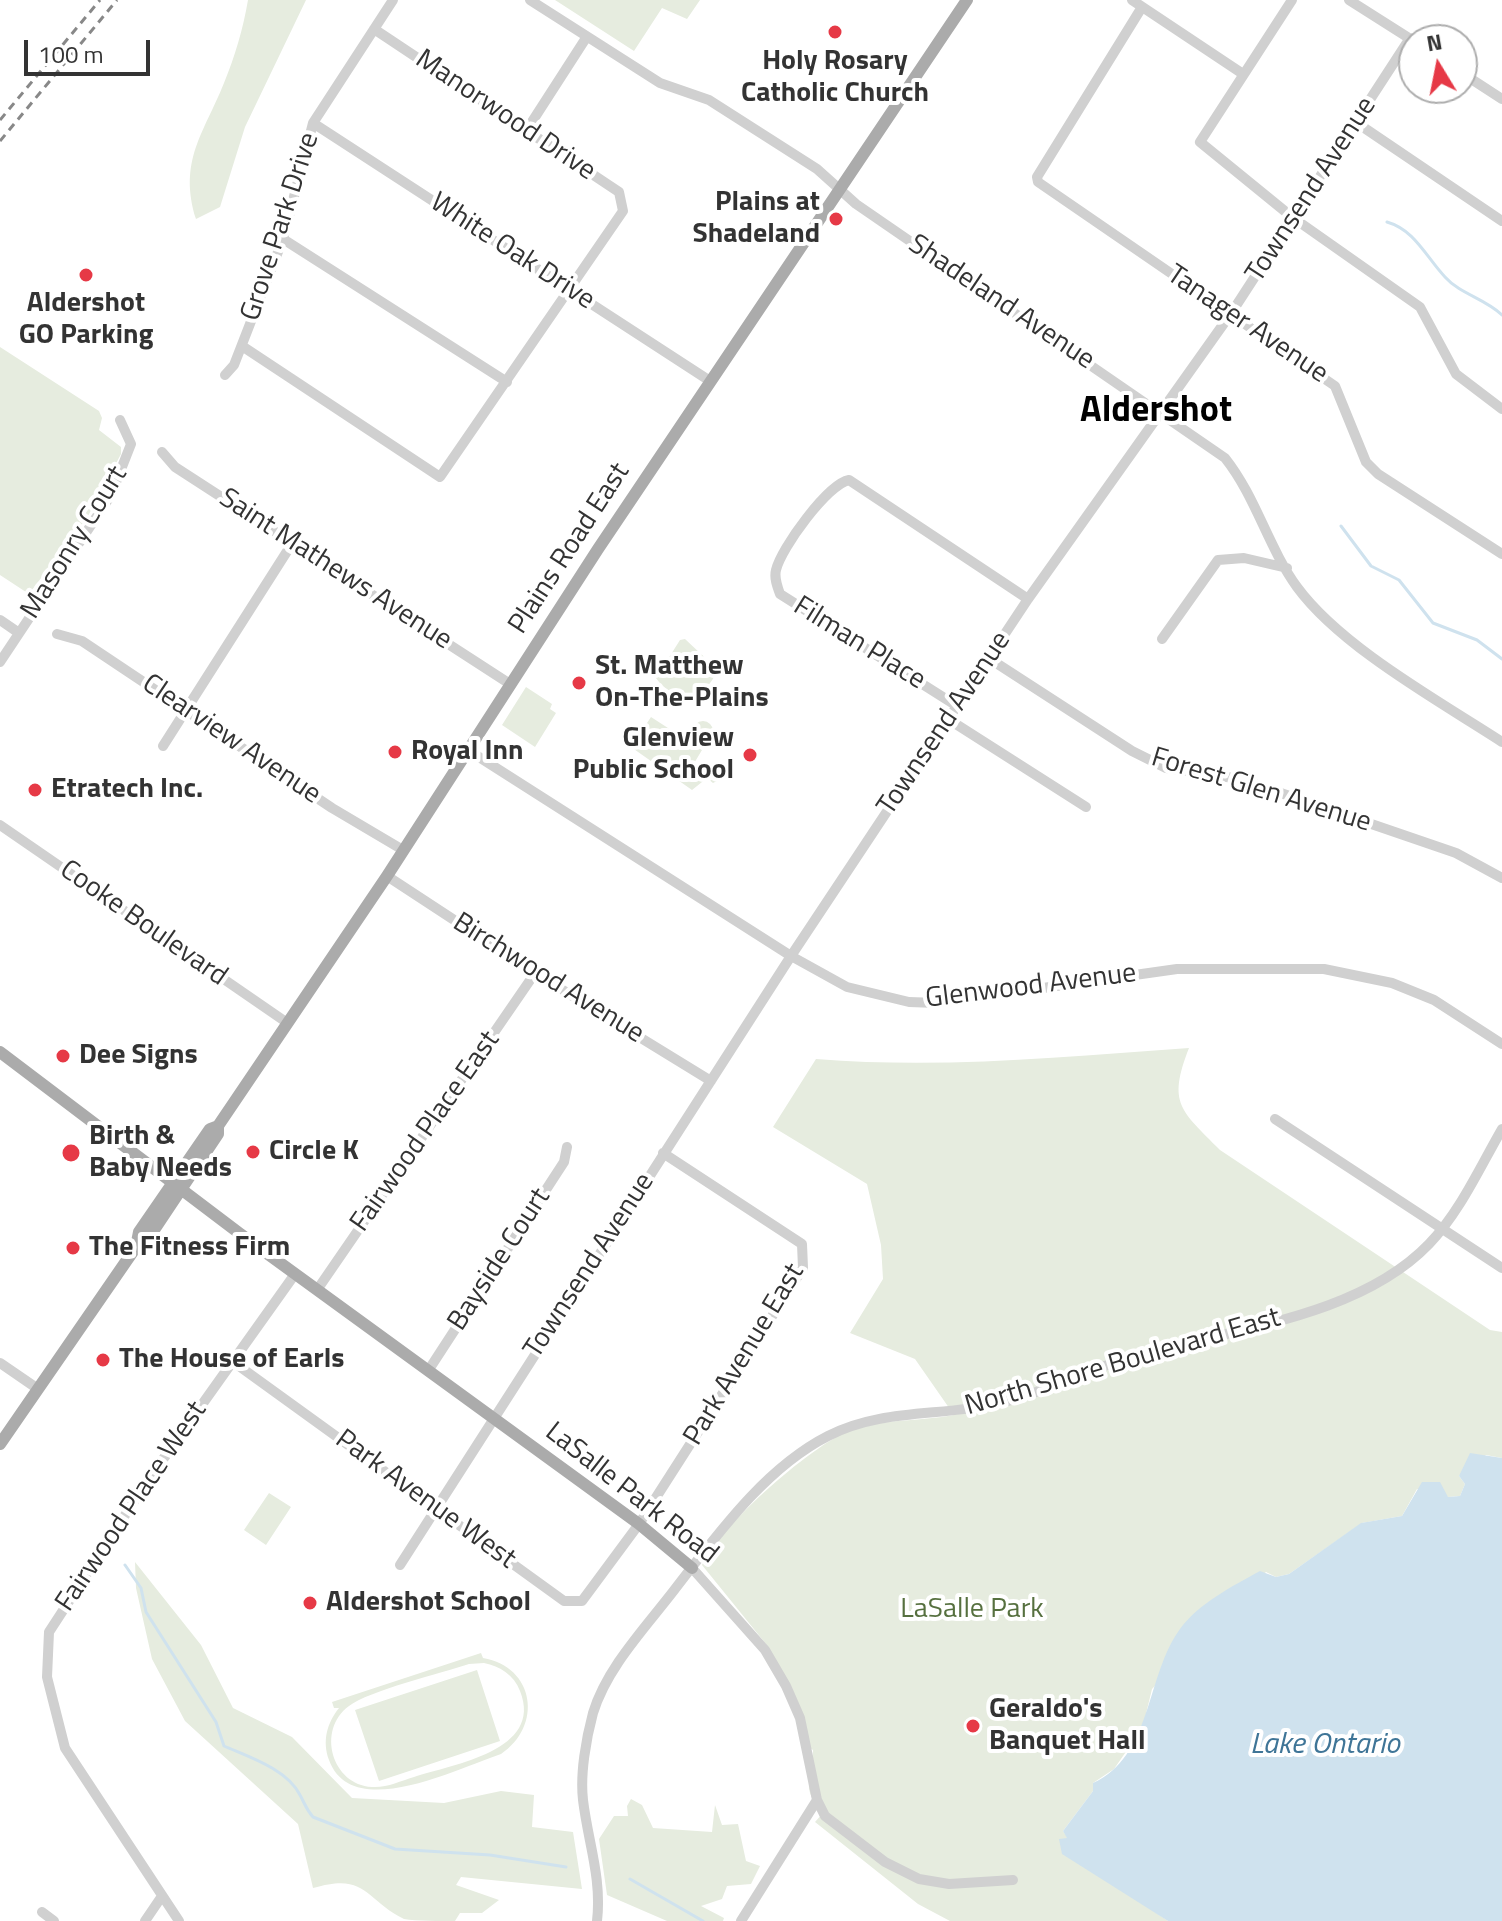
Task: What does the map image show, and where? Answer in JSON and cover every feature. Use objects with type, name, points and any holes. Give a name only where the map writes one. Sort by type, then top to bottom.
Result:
[{"type":"main road","name":"Plains Road East","points":[[0,1444],[136,1247],[146,1242],[178,1185],[218,1134],[218,1126],[286,1022],[387,876],[710,381],[967,0]]},
{"type":"main road","name":"LaSalle Park Road","points":[[0,1052],[295,1274],[639,1524],[692,1568]]},
{"type":"street","name":"Grove Park Drive","points":[[225,375],[242,346],[283,239],[313,123],[393,0]]},
{"type":"street","name":"Shadeland Avenue","points":[[530,0],[660,83],[709,100],[817,169],[839,189],[946,267],[1160,411],[1232,467],[1296,585],[1318,611],[1351,638],[1502,742]]},
{"type":"street","points":[[1132,0],[1243,74]]},
{"type":"street","points":[[1292,0],[1200,142],[1292,217],[1420,307],[1456,374],[1502,409]]},
{"type":"street","points":[[1349,0],[1398,31]]},
{"type":"street","name":"Tanager Avenue","points":[[1142,7],[1037,177],[1044,190],[1232,312],[1335,386],[1366,462],[1378,474],[1502,554]]},
{"type":"street","name":"Manorwood Drive","points":[[374,29],[528,128],[619,192],[623,211],[570,291]]},
{"type":"street","points":[[528,128],[586,38]]},
{"type":"street","name":"Townsend Avenue","points":[[400,1565],[663,1153],[948,719],[1028,599],[1232,312],[1398,61]]},
{"type":"street","points":[[1478,83],[1502,99]]},
{"type":"street","name":"White Oak Drive","points":[[313,123],[710,381]]},
{"type":"street","points":[[1357,123],[1502,221]]},
{"type":"street","points":[[283,239],[507,382]]},
{"type":"street","points":[[242,346],[440,477],[570,291]]},
{"type":"street","name":"Masonry Court","points":[[0,662],[111,495],[131,444],[120,420]]},
{"type":"street","name":"Saint Mathews Avenue","points":[[162,452],[175,467],[510,684]]},
{"type":"street","name":"Filman Place","points":[[957,706],[780,594],[776,580],[778,563],[824,494],[838,482],[849,480],[1028,599]]},
{"type":"street","points":[[163,746],[293,542]]},
{"type":"street","points":[[1162,639],[1218,560],[1244,558],[1287,568]]},
{"type":"street","points":[[0,620],[19,633]]},
{"type":"street","name":"Clearview Avenue","points":[[57,634],[82,641],[332,808],[403,850]]},
{"type":"street","name":"Forest Glen Avenue","points":[[990,659],[1132,751],[1166,768],[1240,779],[1456,853],[1502,878]]},
{"type":"street","points":[[948,719],[1086,807]]},
{"type":"street","name":"Glenwood Avenue","points":[[468,750],[791,956],[864,993],[909,1002],[937,1003],[1207,966],[1351,972],[1392,983],[1434,1000],[1502,1044]]},
{"type":"street","name":"Cooke Boulevard","points":[[0,825],[286,1022]]},
{"type":"street","name":"Birchwood Avenue","points":[[387,876],[535,973],[711,1081]]},
{"type":"street","name":"Fairwood Place East","points":[[317,1290],[535,973]]},
{"type":"street","points":[[1275,1119],[1502,1268]]},
{"type":"street","name":"North Shore Boulevard East","points":[[597,1921],[596,1861],[583,1797],[593,1715],[616,1668],[692,1568],[736,1515],[788,1464],[808,1447],[841,1429],[883,1417],[1001,1403],[1135,1356],[1273,1322],[1379,1281],[1413,1258],[1441,1227],[1502,1129]]},
{"type":"street","name":"Bayside Court","points":[[428,1371],[564,1162],[567,1147]]},
{"type":"street","name":"Park Avenue East","points":[[639,1524],[803,1268],[805,1256],[802,1244],[790,1235],[663,1153]]},
{"type":"street","name":"Fairwood Place West","points":[[179,1921],[65,1748],[47,1677],[47,1642],[58,1614],[295,1274]]},
{"type":"street","name":"Park Avenue West","points":[[232,1361],[571,1603],[586,1598],[639,1524]]},
{"type":"street","points":[[0,1363],[38,1389]]},
{"type":"street","name":"LaSalle Park Road","points":[[692,1568],[757,1640],[786,1686],[807,1742],[817,1800],[825,1816],[901,1872],[949,1884],[1013,1880]]},
{"type":"street","points":[[741,1921],[817,1800]]},
{"type":"street","points":[[145,1921],[162,1896]]},
{"type":"street","points":[[42,1912],[54,1921]]},
{"type":"green space","points":[[248,0],[306,0],[245,127],[220,207],[196,219],[191,199],[192,164],[232,63]]},
{"type":"green space","points":[[555,0],[700,0],[687,19],[662,8],[634,51]]},
{"type":"green space","points":[[0,347],[99,411],[102,418],[99,430],[121,447],[121,454],[88,516],[29,594],[0,575]]},
{"type":"green space","points":[[685,639],[717,669],[706,687],[690,695],[672,692],[656,678],[680,640]]},
{"type":"green space","points":[[526,687],[552,704],[550,709],[556,713],[535,747],[502,725]]},
{"type":"green space","points":[[651,717],[702,750],[687,775],[701,766],[718,771],[719,780],[713,783],[707,778],[692,790],[631,747]]},
{"type":"green space","points":[[703,721],[710,724],[713,731],[710,738],[703,741],[696,738],[693,731],[696,724]]},
{"type":"green space","name":"LaSalle Park","points":[[1189,1048],[1179,1082],[1182,1105],[1187,1115],[1220,1150],[1490,1330],[1502,1332],[1502,1458],[1486,1455],[1459,1476],[1465,1484],[1460,1496],[1448,1497],[1417,1489],[1402,1516],[1362,1523],[1289,1574],[1276,1577],[1266,1572],[1152,1689],[1144,1722],[1114,1769],[1093,1783],[1093,1791],[1063,1831],[1068,1838],[1063,1848],[1168,1921],[950,1921],[918,1904],[815,1822],[823,1813],[809,1789],[813,1750],[807,1746],[792,1688],[766,1644],[702,1565],[748,1508],[817,1449],[868,1425],[954,1415],[915,1359],[850,1333],[883,1279],[881,1245],[867,1184],[773,1127],[816,1059],[956,1062]]},
{"type":"green space","points":[[269,1493],[291,1507],[266,1545],[244,1530]]},
{"type":"green space","points":[[135,1562],[201,1645],[233,1708],[292,1737],[352,1798],[444,1803],[501,1791],[534,1795],[532,1827],[573,1832],[582,1889],[461,1877],[456,1885],[499,1900],[482,1913],[460,1913],[455,1921],[422,1921],[404,1919],[355,1886],[344,1883],[313,1888],[298,1824],[185,1721],[152,1659],[136,1588]]},
{"type":"green space","points":[[481,1653],[483,1658],[514,1673],[523,1685],[527,1714],[514,1742],[501,1754],[408,1786],[360,1788],[341,1778],[329,1760],[327,1732],[339,1708],[334,1708],[332,1702]],"holes":[[[469,1664],[490,1664],[501,1669],[517,1685],[524,1711],[519,1728],[491,1752],[383,1786],[358,1784],[338,1767],[331,1742],[333,1728],[349,1706],[388,1688]]]},
{"type":"green space","points":[[477,1670],[500,1741],[379,1781],[355,1710]]},
{"type":"green space","points":[[631,1799],[642,1805],[653,1828],[712,1832],[715,1805],[722,1825],[738,1824],[746,1861],[760,1866],[751,1884],[727,1886],[722,1899],[701,1906],[724,1918],[723,1921],[667,1921],[607,1895],[599,1839],[614,1816],[628,1816],[627,1806]]},
{"type":"water","name":"Lake Ontario","points":[[1470,1453],[1502,1458],[1502,1921],[1168,1921],[1062,1854],[1059,1839],[1067,1838],[1063,1831],[1093,1791],[1093,1783],[1112,1771],[1127,1754],[1146,1714],[1169,1648],[1180,1629],[1197,1611],[1260,1571],[1276,1577],[1289,1574],[1361,1523],[1402,1516],[1422,1482],[1440,1482],[1448,1497],[1460,1496],[1465,1484],[1459,1476]]},
{"type":"waterway","points":[[1387,222],[1413,238],[1451,283],[1502,315]]},
{"type":"waterway","points":[[1341,526],[1371,566],[1399,580],[1433,623],[1477,640],[1502,659]]},
{"type":"waterway","points":[[125,1565],[141,1588],[146,1612],[216,1722],[224,1746],[286,1778],[313,1817],[395,1849],[490,1855],[566,1867]]},
{"type":"waterway","points":[[630,1879],[703,1921]]},
{"type":"railway","points":[[0,120],[100,0]]},
{"type":"railway","points":[[0,141],[117,0]]},
{"type":"place","name":"Holy Rosary Catholic Church","points":[[835,32]]},
{"type":"place","name":"Plains at Shadeland","points":[[836,219]]},
{"type":"place","name":"Aldershot GO Parking","points":[[86,275]]},
{"type":"place","name":"St. Matthew On-The-Plains","points":[[579,683]]},
{"type":"place","name":"Royal Inn","points":[[395,752]]},
{"type":"place","name":"Glenview Public School","points":[[750,755]]},
{"type":"place","name":"Etratech Inc.","points":[[35,790]]},
{"type":"place","name":"Dee Signs","points":[[63,1056]]},
{"type":"place","name":"Circle K","points":[[253,1152]]},
{"type":"place","name":"Birth & Baby Needs","points":[[71,1153]]},
{"type":"place","name":"The Fitness Firm","points":[[73,1248]]},
{"type":"place","name":"The House of Earls","points":[[103,1360]]},
{"type":"place","name":"Aldershot School","points":[[310,1603]]},
{"type":"place","name":"Geraldo's Banquet Hall","points":[[973,1726]]},
{"type":"district","name":"Aldershot","points":[[1156,412]]}]
